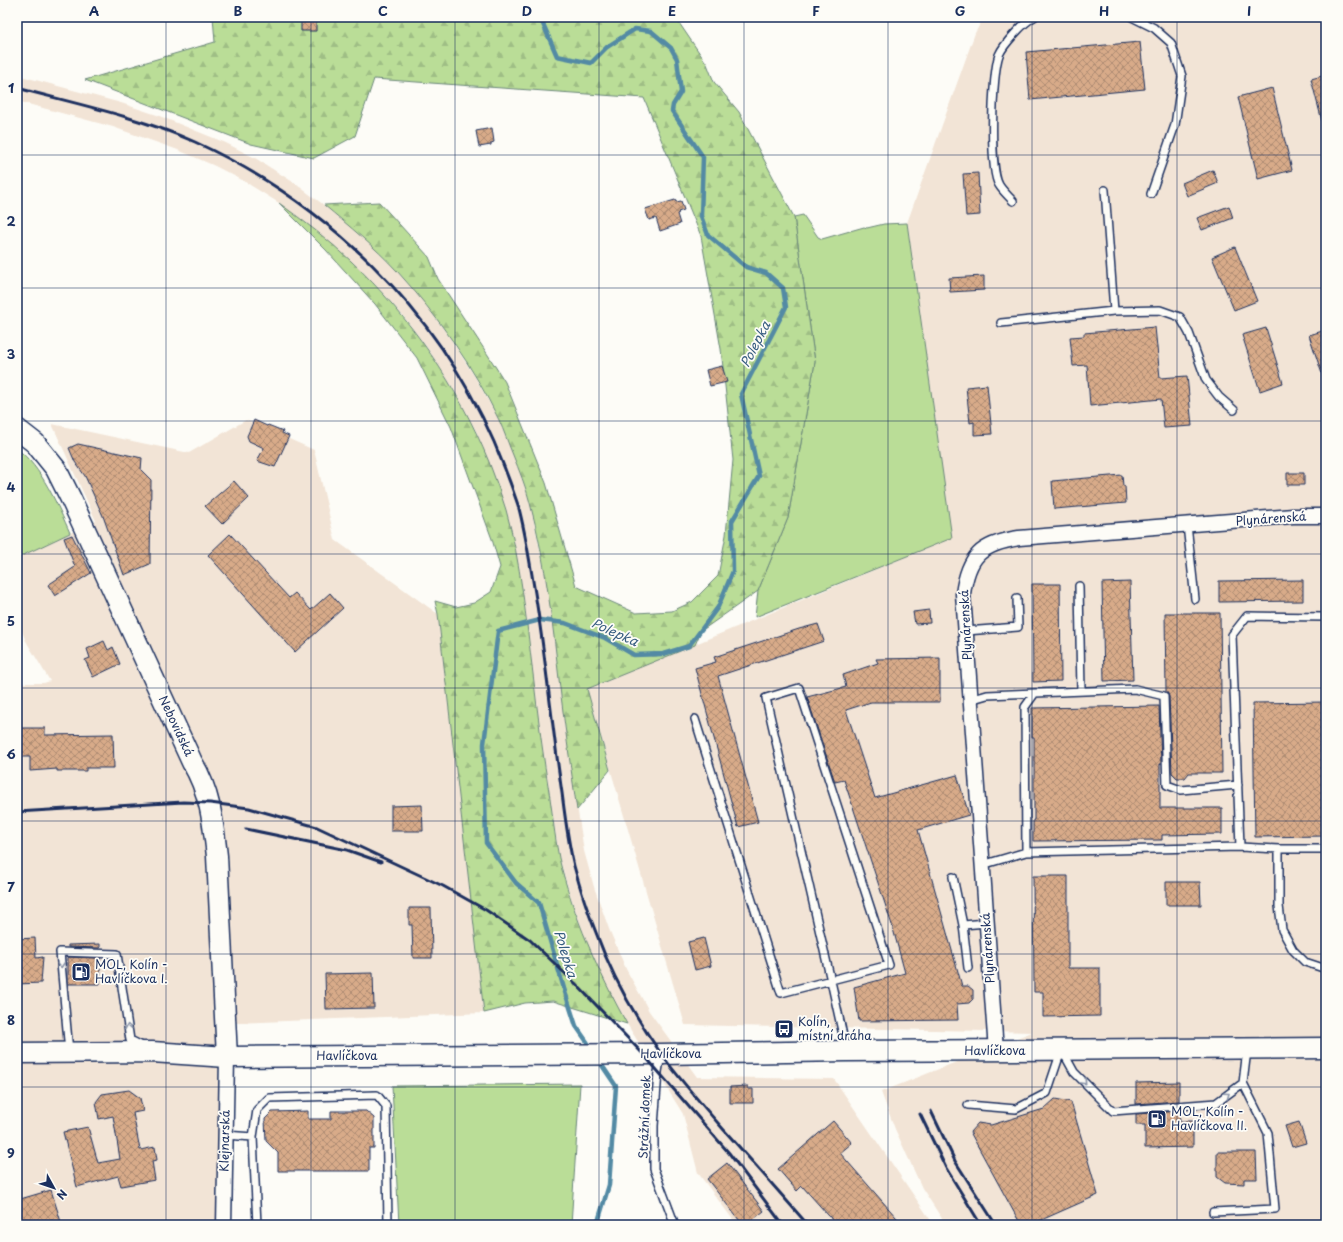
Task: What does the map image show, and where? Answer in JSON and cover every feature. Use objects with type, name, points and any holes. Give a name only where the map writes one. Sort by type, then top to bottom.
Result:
[{"type":"street","name":"Nebovidská","points":[[17,429],[35,443],[56,469],[208,795],[217,856],[227,1057]]},
{"type":"street","name":"Plynárenská","points":[[996,1051],[963,594],[965,579],[970,564],[978,554],[990,545],[1019,538],[1293,516],[1326,516]]},
{"type":"street","name":"Havlíčkova","points":[[17,1053],[152,1052],[227,1057],[1326,1048]]},
{"type":"street","name":"Klejnarská","points":[[224,1225],[227,1057]]},
{"type":"lane","points":[[1013,201],[998,184],[994,156],[993,89],[1000,54],[1012,37],[1034,17]]},
{"type":"lane","points":[[1132,17],[1154,28],[1171,43],[1182,76],[1174,125],[1151,194]]},
{"type":"lane","points":[[1105,190],[1114,311]]},
{"type":"lane","points":[[1001,323],[1114,311],[1160,310],[1180,317],[1189,334],[1206,380],[1219,397],[1234,410]]},
{"type":"lane","points":[[1187,525],[1195,599]]},
{"type":"lane","points":[[1079,586],[1081,691]]},
{"type":"lane","points":[[966,631],[1018,627],[1017,598]]},
{"type":"lane","points":[[1240,847],[1232,635],[1247,616],[1326,617]]},
{"type":"lane","points":[[695,719],[781,993],[831,981],[890,965],[799,688],[766,698],[831,981],[847,1051]]},
{"type":"lane","points":[[970,700],[987,695],[1135,689],[1164,696],[1167,785],[1181,790],[1238,785]]},
{"type":"lane","points":[[1026,852],[1025,707],[1035,693]]},
{"type":"lane","points":[[982,865],[1026,852],[1240,847],[1326,849]]},
{"type":"lane","points":[[1279,849],[1279,906],[1282,930],[1293,950],[1305,962],[1326,969]]},
{"type":"lane","points":[[953,877],[963,925],[968,968]]},
{"type":"lane","points":[[963,925],[986,923]]},
{"type":"lane","points":[[69,1053],[60,952],[117,954],[130,1040],[152,1052]]},
{"type":"lane","points":[[1213,1212],[1275,1209],[1268,1133],[1243,1083],[1247,1049]]},
{"type":"lane","points":[[1062,1050],[1074,1072],[1113,1111],[1216,1103],[1243,1083]]},
{"type":"lane","points":[[968,1105],[1016,1109],[1047,1093],[1062,1050]]},
{"type":"lane","name":"Strážní domek","points":[[661,1054],[658,1072],[654,1126],[654,1169],[675,1225]]},
{"type":"lane","points":[[257,1225],[253,1136],[257,1110],[269,1098],[377,1095],[386,1106],[388,1225]]},
{"type":"lane","points":[[226,1135],[253,1136]]},
{"type":"shaded area","points":[[984,17],[1326,17],[1326,1225],[946,1225],[922,1188],[895,1129],[881,1092],[1032,1032],[685,1025],[587,689],[951,538],[907,223],[975,33]]},
{"type":"shaded area","points":[[17,75],[121,103],[157,115],[226,143],[255,158],[293,182],[324,205],[367,241],[396,270],[423,301],[450,338],[475,377],[499,420],[530,502],[548,589],[565,728],[584,851],[594,887],[609,929],[626,969],[649,1011],[697,1077],[834,1079],[934,1225],[737,1225],[698,1173],[683,1114],[627,1024],[603,980],[585,938],[570,895],[559,857],[540,732],[523,593],[506,509],[476,431],[454,390],[430,352],[404,317],[378,288],[350,260],[279,203],[242,180],[215,166],[178,150],[113,127],[17,101]]},
{"type":"shaded area","points":[[246,420],[314,450],[335,540],[438,614],[484,1013],[236,1023],[228,1225],[17,1225],[17,683],[44,683],[50,681],[26,641],[17,620],[17,558],[96,521],[52,424],[189,453]]},
{"type":"green space","points":[[213,17],[675,17],[707,64],[714,82],[739,112],[794,217],[815,362],[788,518],[758,591],[701,631],[695,645],[587,689],[610,770],[577,810],[552,618],[536,526],[520,473],[501,424],[478,380],[440,323],[426,305],[397,271],[380,254],[324,205],[379,202],[429,257],[438,279],[505,382],[546,483],[576,586],[636,613],[672,611],[692,602],[718,576],[726,535],[733,460],[721,349],[701,236],[644,98],[374,79],[355,136],[314,158],[251,144],[85,80],[215,42]]},
{"type":"green space","points":[[279,203],[316,231],[351,261],[394,306],[431,354],[448,380],[477,434],[489,462],[506,510],[516,550],[559,858],[571,901],[587,943],[627,1024],[553,1001],[525,1003],[484,1013],[438,614],[435,601],[456,607],[474,603],[491,592],[500,567],[492,539],[451,427],[417,358],[375,304],[326,250]]},
{"type":"green space","points":[[803,215],[818,237],[822,239],[864,227],[867,228],[884,224],[907,223],[952,538],[755,617],[758,591],[788,518],[815,362],[794,217]]},
{"type":"green space","points":[[17,449],[26,456],[48,487],[70,533],[17,558]]},
{"type":"green space","points":[[580,1084],[571,1225],[399,1225],[392,1086]]},
{"type":"building","points":[[301,17],[316,17],[316,31],[301,31]]},
{"type":"building","points":[[1140,42],[1145,89],[1030,100],[1026,52]]},
{"type":"building","points":[[1326,75],[1326,120],[1322,121],[1311,79]]},
{"type":"building","points":[[1272,88],[1292,170],[1258,179],[1238,97]]},
{"type":"building","points":[[492,128],[494,142],[491,143],[491,145],[479,147],[476,131]]},
{"type":"building","points":[[1213,170],[1218,183],[1187,196],[1182,183]]},
{"type":"building","points":[[978,173],[980,215],[966,216],[963,174]]},
{"type":"building","points":[[675,200],[676,202],[681,201],[684,210],[678,212],[679,213],[677,214],[680,224],[660,231],[656,218],[649,220],[645,209]]},
{"type":"building","points":[[1229,206],[1233,218],[1202,230],[1197,218]]},
{"type":"building","points":[[1235,247],[1257,301],[1234,310],[1212,257]]},
{"type":"building","points":[[984,276],[984,290],[950,292],[949,278]]},
{"type":"building","points":[[1155,327],[1160,378],[1187,376],[1192,426],[1164,428],[1161,399],[1090,406],[1087,365],[1073,366],[1070,337],[1084,336],[1084,333]]},
{"type":"building","points":[[1266,328],[1283,383],[1260,391],[1242,335]]},
{"type":"building","points":[[1326,330],[1326,380],[1324,380],[1309,335]]},
{"type":"building","points":[[722,366],[727,382],[710,386],[706,370]]},
{"type":"building","points":[[987,385],[992,434],[974,435],[974,422],[970,423],[966,387]]},
{"type":"building","points":[[254,420],[283,431],[282,433],[289,436],[275,467],[257,461],[264,448],[249,441],[247,436]]},
{"type":"building","points":[[78,444],[142,458],[141,470],[151,480],[150,564],[124,575],[103,516],[85,476],[75,462],[69,448]]},
{"type":"building","points":[[1287,473],[1304,473],[1304,485],[1287,485]]},
{"type":"building","points":[[1122,475],[1123,486],[1125,486],[1126,503],[1054,509],[1052,481]]},
{"type":"building","points":[[234,481],[249,498],[222,524],[205,506]]},
{"type":"building","points":[[230,534],[289,598],[295,593],[311,610],[330,593],[343,608],[295,652],[208,555]]},
{"type":"building","points":[[72,535],[91,573],[55,596],[48,585],[75,567],[64,538]]},
{"type":"building","points":[[1303,580],[1303,601],[1219,602],[1219,581]]},
{"type":"building","points":[[1130,582],[1133,680],[1104,681],[1102,583]]},
{"type":"building","points":[[1032,584],[1060,584],[1061,681],[1033,682]]},
{"type":"building","points":[[929,610],[930,623],[915,624],[913,612]]},
{"type":"building","points":[[1165,613],[1220,613],[1222,773],[1189,773],[1185,778],[1177,778],[1172,773],[1169,696],[1166,692]]},
{"type":"building","points":[[818,624],[824,641],[718,676],[758,822],[738,827],[695,668],[716,662],[714,657]]},
{"type":"building","points":[[104,641],[108,650],[113,647],[120,664],[93,677],[85,660],[90,658],[87,649]]},
{"type":"building","points":[[940,658],[940,702],[871,702],[846,710],[875,798],[957,775],[969,815],[918,830],[962,986],[968,986],[973,990],[973,999],[969,1003],[957,1004],[958,1020],[859,1021],[854,987],[905,973],[892,925],[844,780],[835,782],[807,697],[846,687],[843,675],[878,663],[876,659]]},
{"type":"building","points":[[1326,702],[1326,836],[1255,837],[1253,703]]},
{"type":"building","points":[[1159,706],[1161,765],[1160,764],[1160,808],[1222,808],[1222,834],[1162,835],[1162,840],[1033,841],[1034,737],[1032,737],[1032,708]]},
{"type":"building","points":[[17,728],[45,728],[45,735],[113,734],[114,768],[86,768],[86,771],[57,771],[57,769],[30,771],[30,757],[17,757]]},
{"type":"building","points":[[422,805],[423,831],[391,831],[391,806]]},
{"type":"building","points":[[1033,876],[1068,876],[1068,968],[1100,968],[1100,1016],[1043,1017],[1043,992],[1034,992]]},
{"type":"building","points":[[1166,882],[1200,882],[1201,905],[1166,905]]},
{"type":"building","points":[[409,908],[431,908],[432,958],[413,958],[412,925],[409,925]]},
{"type":"building","points":[[35,938],[36,958],[43,957],[41,983],[17,984],[17,939]]},
{"type":"building","points":[[704,938],[711,966],[695,970],[688,942]]},
{"type":"building","points":[[100,944],[100,948],[68,947],[68,945]]},
{"type":"building","points":[[68,957],[100,958],[100,984],[68,984]]},
{"type":"building","points":[[373,973],[374,1008],[326,1009],[325,974]]},
{"type":"building","points":[[1179,1082],[1179,1101],[1136,1104],[1136,1083]]},
{"type":"building","points":[[748,1086],[748,1089],[753,1089],[753,1103],[730,1103],[730,1087]]},
{"type":"building","points":[[129,1090],[140,1098],[143,1111],[133,1113],[140,1150],[155,1147],[157,1160],[152,1161],[155,1180],[121,1186],[118,1176],[77,1187],[63,1132],[88,1127],[98,1163],[120,1159],[113,1116],[99,1119],[96,1102],[102,1094]]},
{"type":"building","points":[[1055,1099],[1071,1102],[1098,1195],[1030,1225],[1021,1225],[970,1132],[978,1123],[991,1125],[1044,1109]]},
{"type":"building","points":[[308,1111],[308,1119],[331,1119],[331,1111],[366,1111],[374,1118],[374,1148],[369,1148],[369,1171],[278,1171],[278,1153],[266,1141],[265,1119],[272,1112]]},
{"type":"building","points":[[1179,1111],[1180,1121],[1193,1121],[1193,1147],[1145,1148],[1145,1125],[1136,1125],[1136,1114]]},
{"type":"building","points":[[833,1121],[852,1143],[840,1153],[903,1225],[837,1225],[802,1186],[797,1191],[778,1169]]},
{"type":"building","points":[[1299,1122],[1306,1143],[1292,1147],[1285,1126]]},
{"type":"building","points":[[1217,1152],[1256,1152],[1257,1179],[1244,1179],[1244,1184],[1225,1183],[1217,1177]]},
{"type":"building","points":[[727,1163],[764,1211],[746,1225],[743,1225],[707,1179]]},
{"type":"building","points":[[51,1190],[62,1225],[17,1225],[17,1200]]},
{"type":"waterway","name":"Polepka","points":[[538,17],[543,24],[557,56],[591,63],[607,47],[635,29],[651,31],[671,48],[677,59],[681,92],[673,105],[672,111],[703,157],[701,216],[708,235],[746,267],[766,273],[783,288],[786,307],[741,394],[759,476],[732,521],[733,571],[718,607],[689,646],[663,654],[634,655],[605,638],[565,623],[540,620],[498,631],[484,744],[486,843],[516,883],[539,903],[576,1026],[592,1049]]},
{"type":"waterway","name":"Polepka","points":[[597,1225],[609,1185],[616,1086],[599,1061]]},
{"type":"railway","points":[[17,88],[152,125],[195,142],[243,167],[289,196],[332,229],[372,265],[409,305],[441,348],[470,393],[494,442],[507,474],[521,516],[539,618],[558,768],[570,848],[581,891],[608,963],[642,1026],[662,1055],[700,1103],[808,1225]]},
{"type":"railway","points":[[17,812],[183,802],[210,803],[249,808],[317,827],[443,886],[486,910],[530,940],[575,983],[643,1054],[729,1153],[783,1225]]},
{"type":"railway","points":[[246,829],[347,850],[381,862]]},
{"type":"railway","points":[[931,1111],[955,1161],[996,1225]]},
{"type":"railway","points":[[920,1114],[946,1168],[981,1225]]},
{"type":"place","name":"MOL, Kolín - Havlíčkova I.","points":[[81,972]]},
{"type":"place","name":"Kolín, místní dráha","points":[[784,1029]]},
{"type":"place","name":"MOL, Kolín - Havlíčkova II.","points":[[1157,1119]]}]
